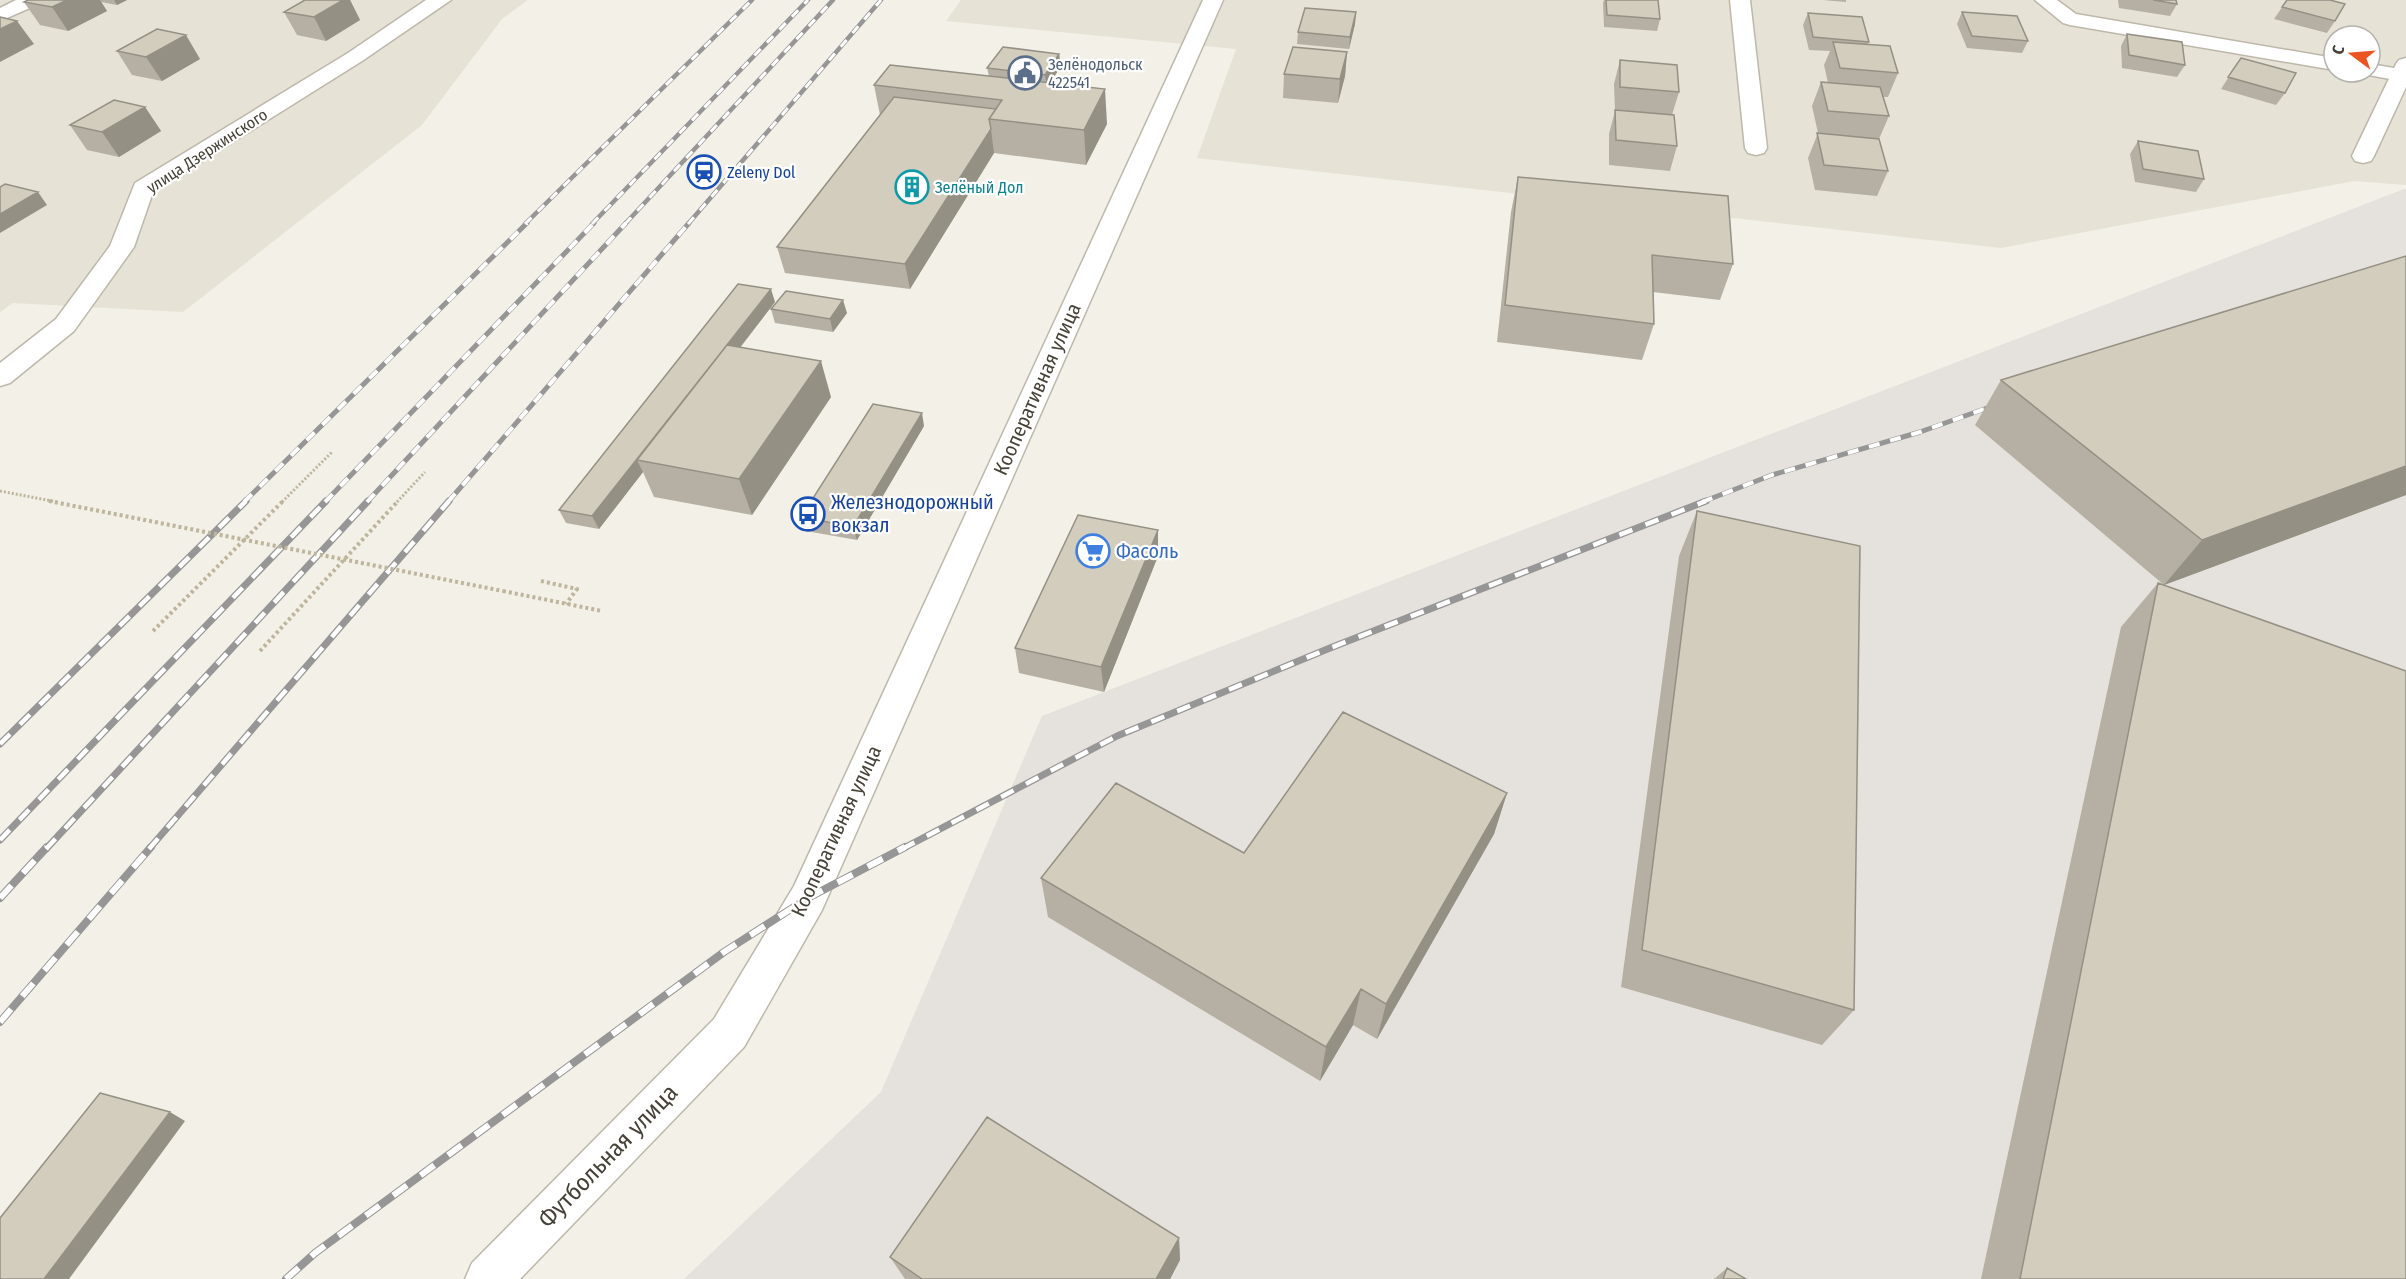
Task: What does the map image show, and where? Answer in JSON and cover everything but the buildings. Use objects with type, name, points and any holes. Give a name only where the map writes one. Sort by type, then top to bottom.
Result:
[{"type":"street","points":[[0,15],[33,0]]},
{"type":"street","name":"улица Дзержинского","points":[[0,377],[66,325],[122,248],[143,188],[355,57],[424,9],[441,0]]},
{"type":"street","name":"Кооперативная улица","points":[[729,1033],[808,898],[1213,0]]},
{"type":"street","points":[[1740,0],[1756,148]]},
{"type":"street","points":[[2045,0],[2070,19],[2322,62]]},
{"type":"street","points":[[2363,156],[2403,70],[2382,70]]},
{"type":"street","name":"Футбольная улица","points":[[488,1279],[729,1033]]},
{"type":"path","points":[[153,631],[333,452]]},
{"type":"path","points":[[260,651],[425,472]]},
{"type":"path","points":[[0,491],[602,611]]},
{"type":"path","points":[[541,581],[577,589],[566,604]]},
{"type":"shaded area","points":[[0,0],[528,0],[502,19],[422,125],[183,312],[13,303],[0,312]]},
{"type":"shaded area","points":[[961,0],[2406,0],[2406,185],[2354,181],[2001,248],[1197,158],[1236,49],[946,21]]},
{"type":"shaded area","points":[[2406,190],[2406,1279],[684,1279],[881,1092],[1042,716]]},
{"type":"railway","points":[[525,224],[752,0]]},
{"type":"railway","points":[[592,224],[808,0]]},
{"type":"railway","points":[[625,224],[833,0]]},
{"type":"railway","points":[[688,224],[881,0]]},
{"type":"railway","points":[[244,502],[527,223]]},
{"type":"railway","points":[[325,502],[594,223]]},
{"type":"railway","points":[[367,502],[626,223]]},
{"type":"railway","points":[[448,502],[689,223]]},
{"type":"railway","points":[[1702,502],[1772,475],[1920,432],[2001,403]]},
{"type":"railway","points":[[0,744],[246,501]]},
{"type":"railway","points":[[0,840],[326,501]]},
{"type":"railway","points":[[46,849],[368,501]]},
{"type":"railway","points":[[149,849],[449,501]]},
{"type":"railway","points":[[902,849],[1117,736],[1330,648],[1706,501]]},
{"type":"railway","points":[[0,898],[47,847]]},
{"type":"railway","points":[[0,1022],[151,847]]},
{"type":"railway","points":[[286,1279],[315,1253],[724,952],[808,898],[905,847]]},
{"type":"place","name":"Зелёнодольск 422541","points":[[1025,73]]},
{"type":"place","name":"Zeleny Dol","points":[[704,172]]},
{"type":"place","name":"Зелёный Дол","points":[[912,187]]},
{"type":"place","name":"Железнодорожный вокзал","points":[[808,514]]},
{"type":"place","name":"Фасоль","points":[[1093,551]]}]
